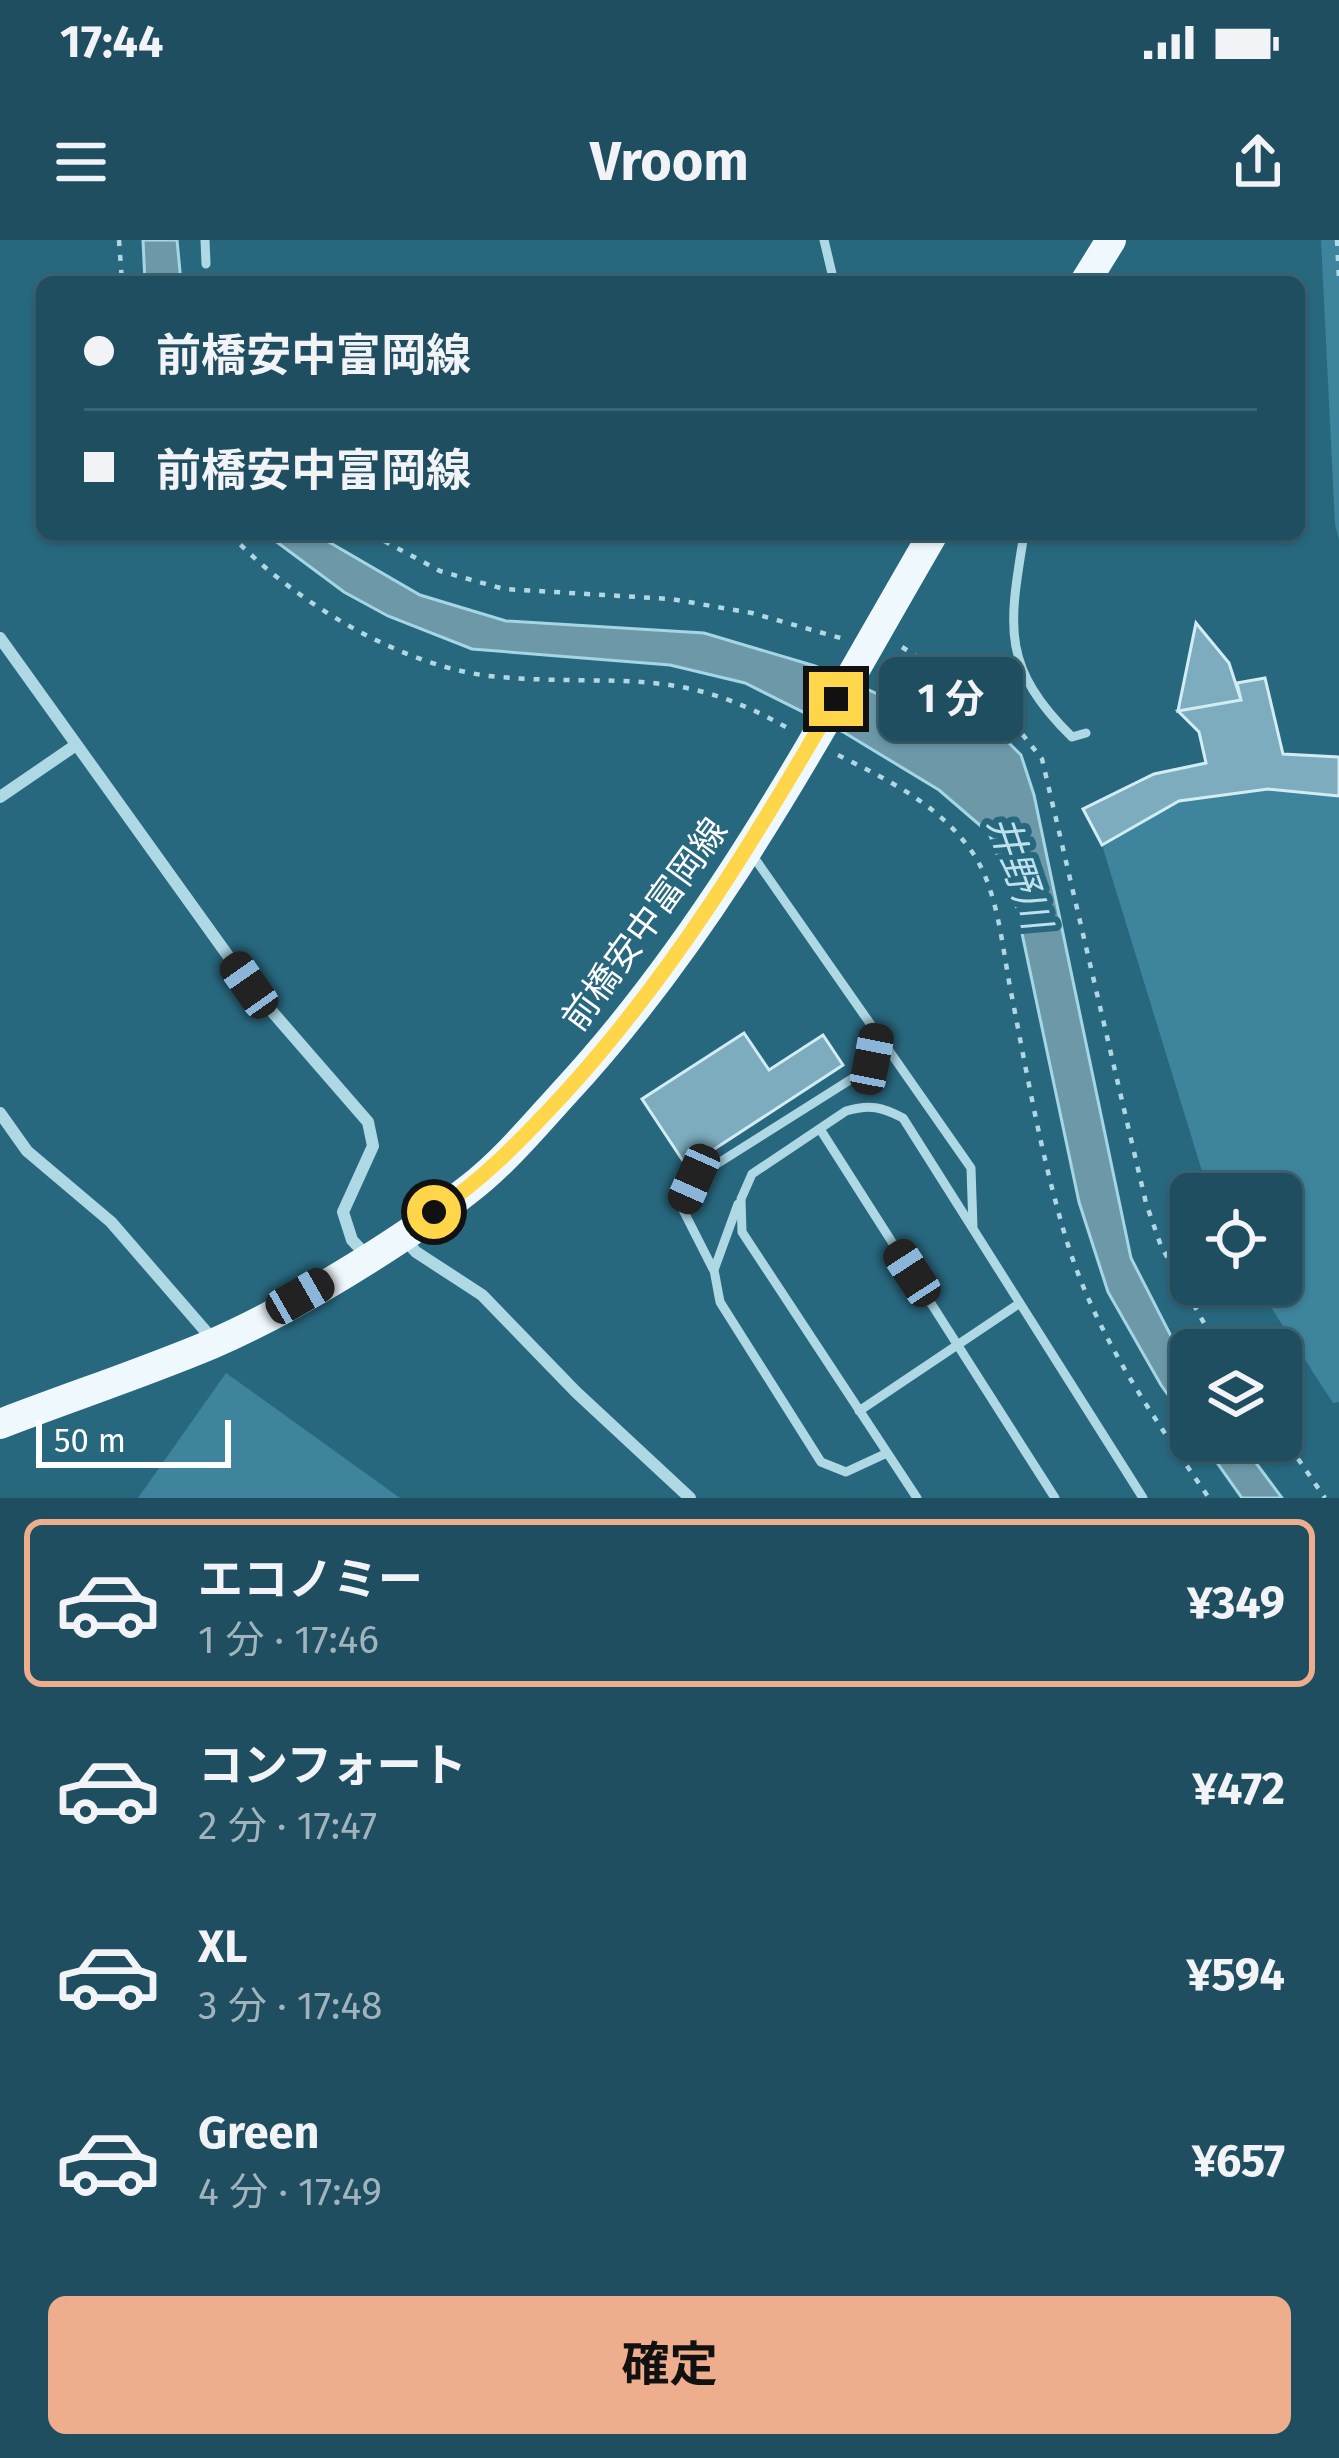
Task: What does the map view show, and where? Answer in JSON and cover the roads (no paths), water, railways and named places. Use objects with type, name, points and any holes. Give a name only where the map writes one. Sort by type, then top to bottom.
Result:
[{"type":"main road","points":[[1089,276],[1111,240]]},
{"type":"main road","name":"前橋安中富岡線","points":[[0,1424],[215,1342],[368,1256],[469,1190],[622,1030],[747,850],[930,540]]},
{"type":"street","points":[[0,638],[249,985],[368,1122],[373,1146],[343,1212],[352,1240],[368,1256]]},
{"type":"street","points":[[0,797],[76,745]]},
{"type":"street","points":[[0,1114],[28,1150],[111,1222],[215,1342]]},
{"type":"street","points":[[400,1234],[416,1252],[482,1295],[576,1392],[690,1498]]},
{"type":"lane","points":[[205,240],[206,264]]},
{"type":"lane","points":[[824,240],[833,276]]},
{"type":"lane","points":[[1023,540],[1010,614],[1012,647],[1059,724],[1072,737],[1086,734]]},
{"type":"lane","points":[[747,850],[769,874],[971,1168],[973,1229]]},
{"type":"lane","points":[[877,1034],[872,1059],[861,1073],[694,1179],[681,1206],[714,1270],[720,1302],[821,1462],[846,1472],[886,1453]]},
{"type":"lane","points":[[714,1270],[752,1174],[863,1106],[882,1107],[904,1118],[1143,1498]]},
{"type":"lane","points":[[820,1129],[1055,1498]]},
{"type":"lane","points":[[741,1199],[742,1232],[917,1498]]},
{"type":"lane","points":[[860,1411],[1020,1303]]},
{"type":"water","points":[[143,240],[177,240],[180,276],[145,276]]},
{"type":"water","name":"井野川","points":[[274,540],[325,540],[420,595],[506,621],[704,633],[815,666],[967,734],[1003,737],[1021,755],[1034,795],[1131,1258],[1170,1334],[1170,1398],[1108,1292],[1079,1202],[1016,905],[989,833],[939,790],[845,733],[745,683],[670,665],[472,649],[388,616],[344,592]]},
{"type":"water","points":[[1216,1461],[1255,1461],[1282,1498],[1242,1498]]}]
